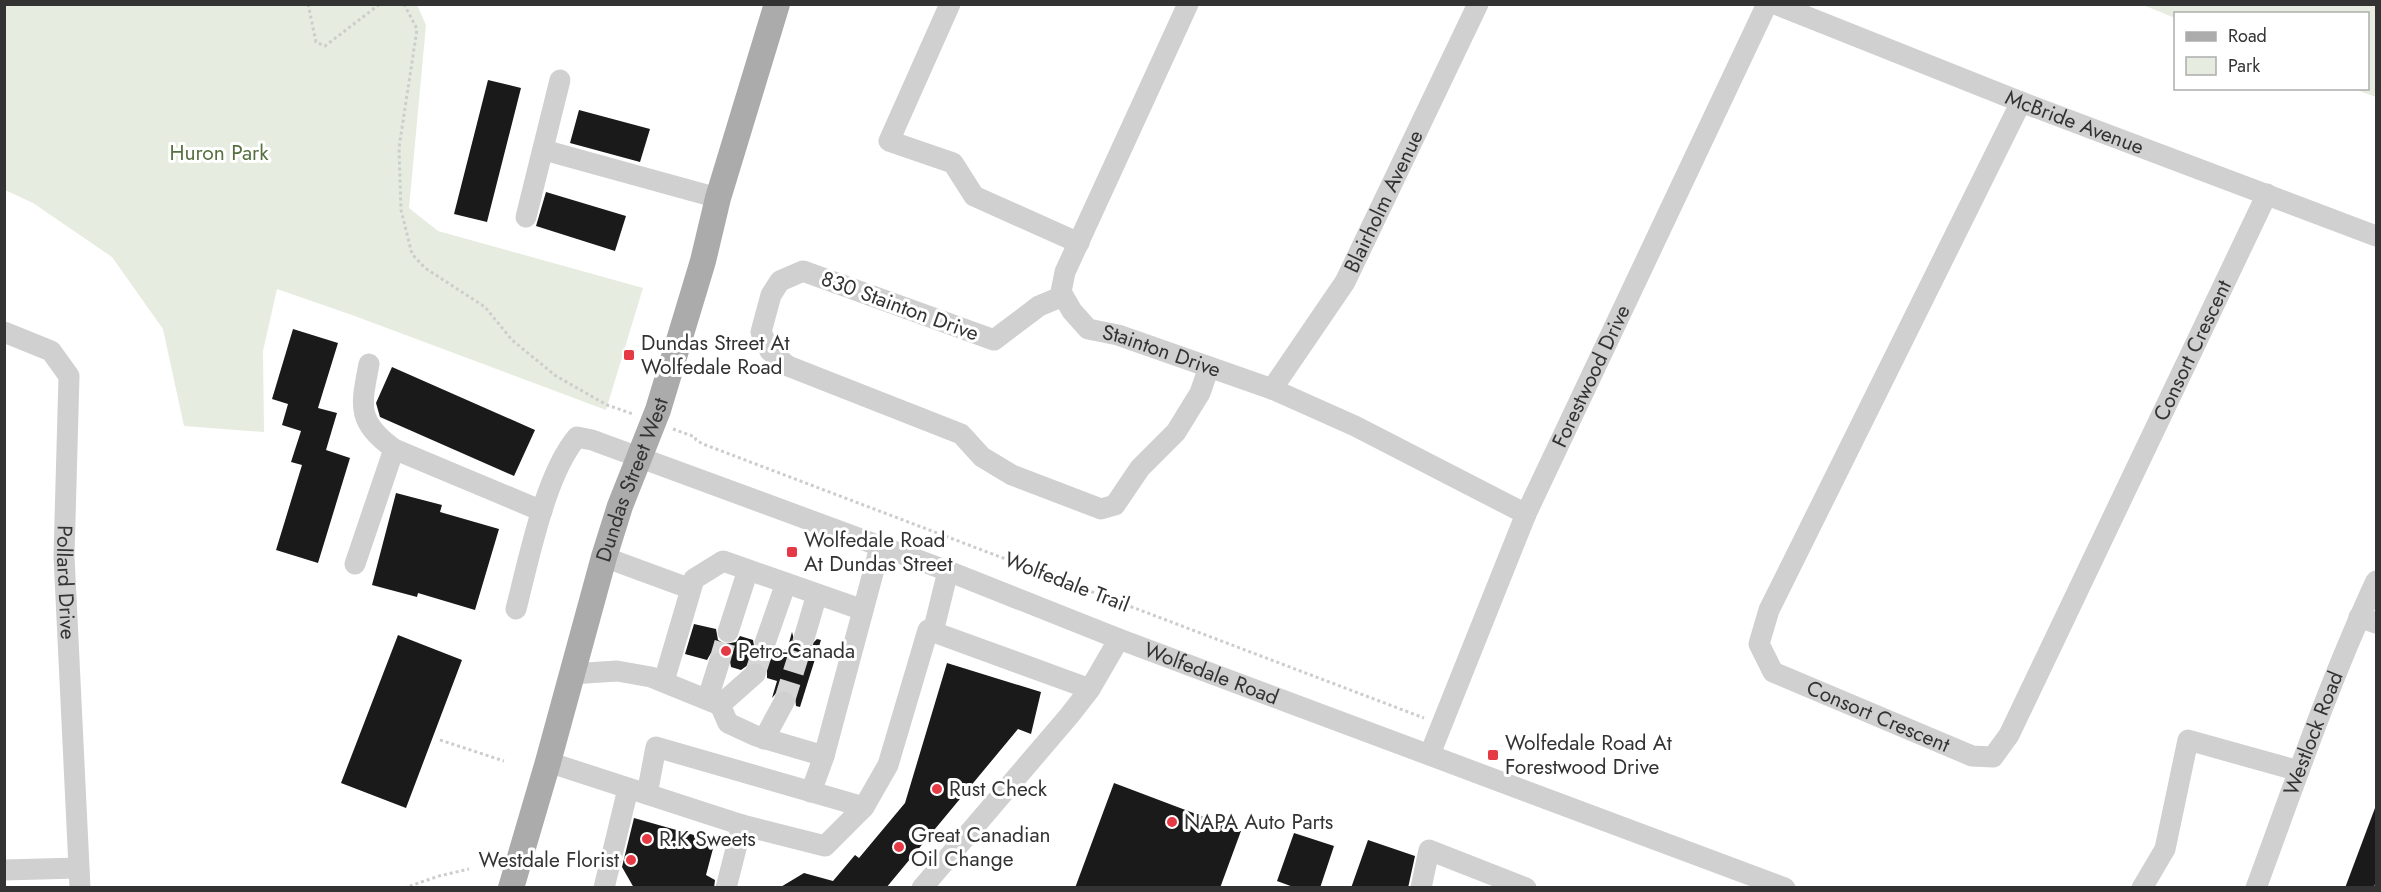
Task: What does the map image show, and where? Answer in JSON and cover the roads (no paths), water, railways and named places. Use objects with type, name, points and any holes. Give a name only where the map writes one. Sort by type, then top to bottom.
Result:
[{"type":"main road","name":"Dundas Street West","points":[[511,888],[604,556],[620,506],[658,410],[703,261],[718,198],[777,4]]},
{"type":"street","points":[[950,4],[889,141],[953,163],[974,196],[1078,243]]},
{"type":"street","points":[[1063,296],[1061,292],[1065,272],[1188,4]]},
{"type":"street","name":"Blairholm Avenue","points":[[1272,389],[1345,282],[1478,4]]},
{"type":"street","name":"Forestwood Drive","points":[[1430,754],[1526,514],[1767,4]]},
{"type":"street","name":"McBride Avenue","points":[[1775,4],[2020,102],[2376,236]]},
{"type":"street","points":[[526,217],[560,80]]},
{"type":"street","name":"Consort Crescent","points":[[2020,102],[1769,610],[1759,644],[1773,672],[1972,756],[1993,757],[2009,735],[2267,194]]},
{"type":"street","points":[[544,150],[718,198]]},
{"type":"street","name":"830 Stainton Drive","points":[[1063,296],[1039,306],[994,340],[803,272],[780,281],[771,295],[761,332],[770,351],[788,366],[961,434],[982,458],[1012,475],[1101,509],[1115,505],[1140,468],[1176,432],[1200,393],[1209,367]]},
{"type":"street","name":"Stainton Drive","points":[[1063,296],[1072,311],[1089,328],[1118,335],[1272,389],[1355,426],[1526,514]]},
{"type":"street","name":"Pollard Drive","points":[[4,332],[51,351],[69,376],[64,556],[79,878]]},
{"type":"street","points":[[369,364],[362,398],[365,418],[379,438],[394,449],[542,511],[516,609]]},
{"type":"street","name":"Wolfedale Road","points":[[542,511],[565,451],[577,437],[592,440],[1781,887]]},
{"type":"street","points":[[355,564],[394,449]]},
{"type":"street","points":[[811,792],[824,756],[880,547]]},
{"type":"street","points":[[604,556],[691,589]]},
{"type":"street","points":[[664,681],[694,579],[723,561],[863,610]]},
{"type":"street","points":[[728,632],[748,570]]},
{"type":"street","points":[[933,632],[948,572]]},
{"type":"street","name":"Westlock Road","points":[[2256,888],[2299,771],[2368,620],[2376,581]]},
{"type":"street","points":[[765,643],[786,583]]},
{"type":"street","points":[[805,635],[817,594]]},
{"type":"street","points":[[548,762],[742,825],[825,846],[864,807],[888,765],[928,630],[1090,689]]},
{"type":"street","points":[[922,888],[1090,689],[1119,639]]},
{"type":"street","points":[[714,702],[719,663]]},
{"type":"street","points":[[571,674],[616,671],[664,681],[714,702],[728,723],[764,739],[824,756]]},
{"type":"street","points":[[714,702],[754,674]]},
{"type":"street","points":[[764,739],[784,702]]},
{"type":"street","points":[[2142,888],[2165,849],[2188,740],[2299,771]]},
{"type":"street","points":[[604,888],[656,747],[864,807]]},
{"type":"street","points":[[726,888],[742,825]]},
{"type":"street","points":[[1421,888],[1429,850],[1526,888]]},
{"type":"street","points":[[4,870],[79,878]]},
{"type":"tunnel","points":[[719,663],[728,632]]},
{"type":"tunnel","points":[[784,702],[805,635]]},
{"type":"tunnel","points":[[755,674],[765,643]]},
{"type":"place","name":"Dundas Street At Wolfedale Road","points":[[629,355]]},
{"type":"place","name":"Wolfedale Road At Dundas Street","points":[[792,552]]},
{"type":"place","name":"Petro-Canada","points":[[726,651]]},
{"type":"place","name":"Wolfedale Road At Forestwood Drive","points":[[1493,755]]},
{"type":"place","name":"Rust Check","points":[[937,789]]},
{"type":"place","name":"NAPA Auto Parts","points":[[1172,822]]},
{"type":"place","name":"R.K Sweets","points":[[647,839]]},
{"type":"place","name":"Great Canadian Oil Change","points":[[899,847]]},
{"type":"place","name":"Westdale Florist","points":[[631,860]]},
{"type":"park label","name":"Huron Park","points":[[219,153]]}]
